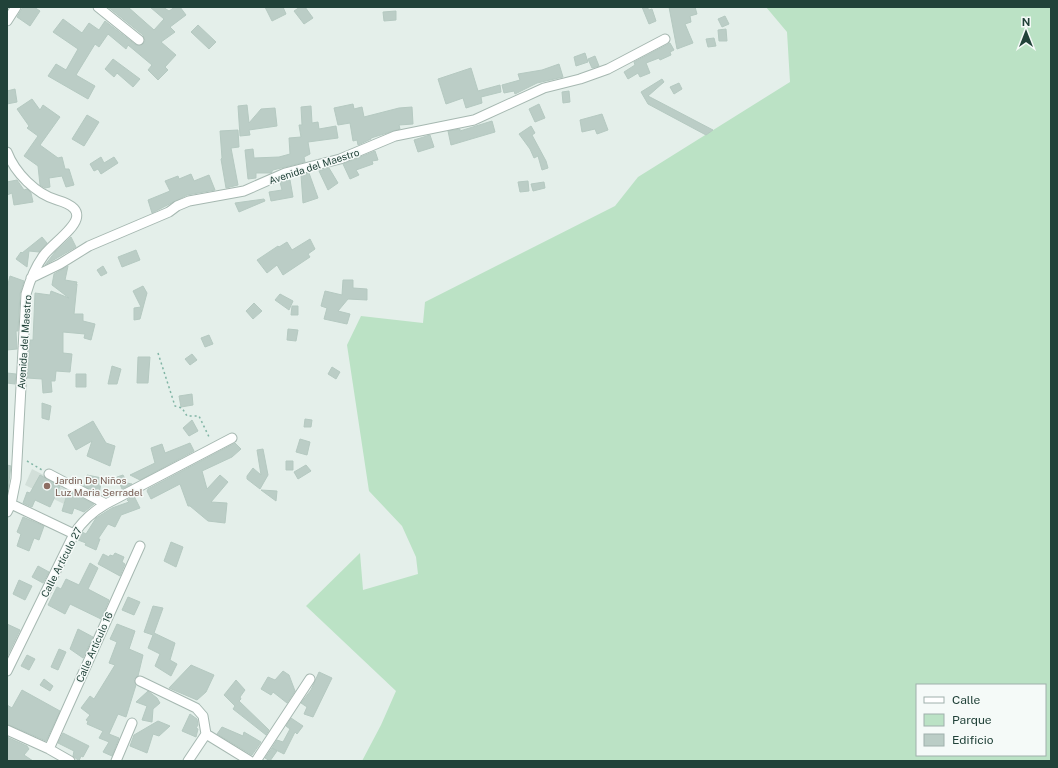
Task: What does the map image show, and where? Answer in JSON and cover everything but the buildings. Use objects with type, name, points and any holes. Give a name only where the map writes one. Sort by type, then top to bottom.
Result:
[{"type":"street","points":[[7,21],[16,7]]},
{"type":"street","points":[[98,7],[139,40]]},
{"type":"street","name":"Avenida del Maestro","points":[[9,508],[16,479],[16,454],[24,313],[31,278],[60,264],[89,246],[169,212],[177,206],[190,201],[244,190],[285,173],[340,159],[395,136],[474,120],[537,91],[580,79],[608,69],[665,39]]},
{"type":"street","points":[[7,152],[10,161],[33,187],[45,196],[69,204],[74,207],[77,213],[76,220],[72,227],[44,254],[31,278]]},
{"type":"street","name":"Calle Artículo 27","points":[[7,671],[74,534],[92,512],[232,438]]},
{"type":"street","points":[[7,450],[16,454]]},
{"type":"street","points":[[49,474],[106,504]]},
{"type":"street","points":[[9,508],[74,534]]},
{"type":"street","name":"Calle Artículo 16","points":[[49,749],[140,546]]},
{"type":"street","points":[[256,761],[310,679]]},
{"type":"street","points":[[140,681],[196,708],[203,716],[206,734],[188,761]]},
{"type":"street","points":[[116,761],[132,724]]},
{"type":"street","points":[[7,730],[49,749],[70,761]]},
{"type":"street","points":[[206,734],[250,761]]},
{"type":"path","points":[[158,353],[175,406],[182,408],[187,416],[199,416],[213,447]]},
{"type":"path","points":[[16,454],[49,474]]},
{"type":"shaded area","name":"Jardin De Niños Luz Maria Serradel","points":[[32,469],[69,488],[64,504],[25,485]]},
{"type":"green space","points":[[766,7],[1051,7],[1051,761],[362,761],[381,725],[396,691],[306,606],[360,553],[363,590],[418,574],[416,557],[402,526],[369,491],[347,345],[361,316],[423,323],[425,302],[615,206],[638,177],[790,82],[787,32]]},
{"type":"place","name":"Jardin De Niños Luz Maria Serradel","points":[[47,486]]}]
